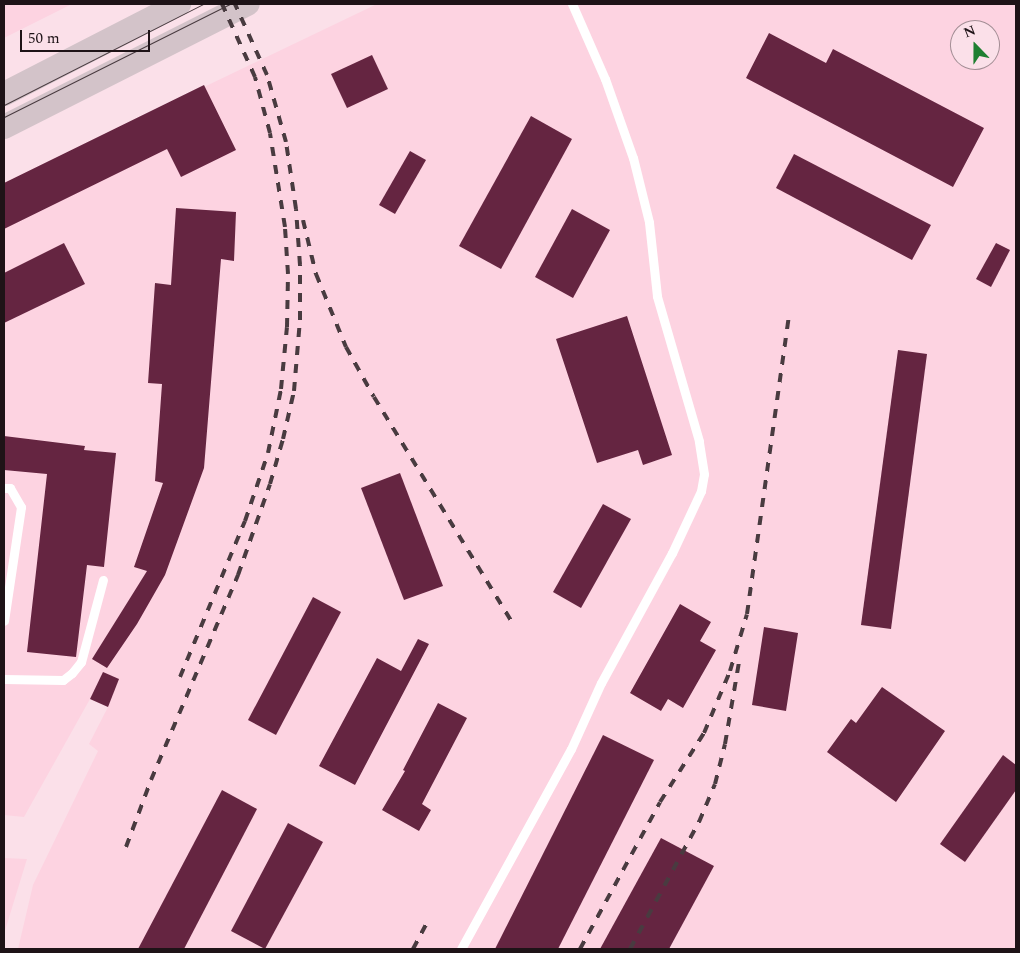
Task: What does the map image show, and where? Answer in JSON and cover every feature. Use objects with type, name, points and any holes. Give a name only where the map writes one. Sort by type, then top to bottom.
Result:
[{"type":"main road","points":[[4,94],[179,4]]},
{"type":"main road","points":[[4,127],[248,4]]},
{"type":"lane","points":[[460,949],[552,784],[602,683],[672,553],[701,491],[704,474],[700,441],[657,296],[649,222],[633,158],[605,79],[572,4]]},
{"type":"lane","points":[[4,488],[10,488],[21,507],[4,621]]},
{"type":"lane","points":[[4,679],[63,680],[72,673],[81,662],[103,580]]},
{"type":"shaded area","points":[[4,4],[72,4],[4,38]]},
{"type":"shaded area","points":[[377,4],[1016,4],[1016,949],[18,949],[33,885],[98,751],[89,744],[108,707],[90,699],[24,817],[4,815],[4,183]]},
{"type":"shaded area","points":[[4,858],[27,859],[4,934]]},
{"type":"building","points":[[769,33],[826,63],[833,49],[984,128],[953,187],[746,78]]},
{"type":"building","points":[[372,55],[388,89],[347,108],[331,74]]},
{"type":"building","points":[[204,85],[236,150],[181,177],[167,149],[4,229],[4,183]]},
{"type":"building","points":[[531,116],[572,139],[501,269],[459,246]]},
{"type":"building","points":[[410,151],[426,160],[395,214],[379,205]]},
{"type":"building","points":[[794,154],[931,225],[912,260],[776,188]]},
{"type":"building","points":[[176,208],[236,212],[234,261],[221,259],[204,468],[165,575],[137,624],[107,668],[92,659],[147,571],[134,567],[163,483],[155,481],[162,384],[148,383],[155,283],[171,285]]},
{"type":"building","points":[[572,209],[610,230],[573,298],[535,277]]},
{"type":"building","points":[[64,243],[85,284],[4,323],[4,273]]},
{"type":"building","points":[[996,243],[1010,250],[991,287],[976,279]]},
{"type":"building","points":[[627,316],[672,455],[643,465],[638,450],[597,463],[556,339]]},
{"type":"building","points":[[898,350],[927,354],[891,629],[861,625]]},
{"type":"building","points":[[4,436],[85,446],[84,450],[116,453],[104,567],[87,565],[76,657],[27,652],[47,474],[4,470]]},
{"type":"building","points":[[400,473],[443,586],[404,600],[361,488]]},
{"type":"building","points":[[603,504],[631,519],[581,608],[553,592]]},
{"type":"building","points":[[313,597],[341,612],[276,735],[248,720]]},
{"type":"building","points":[[680,604],[711,622],[700,641],[716,650],[683,708],[668,699],[661,711],[630,693]]},
{"type":"building","points":[[764,627],[798,633],[786,711],[752,705]]},
{"type":"building","points":[[418,639],[429,644],[355,785],[319,766],[377,658],[401,671]]},
{"type":"building","points":[[103,672],[119,679],[108,707],[90,699]]},
{"type":"building","points":[[882,687],[945,731],[896,802],[827,752],[851,719],[856,723]]},
{"type":"building","points":[[438,703],[467,718],[422,804],[431,810],[419,831],[382,810],[405,771],[403,770]]},
{"type":"building","points":[[603,735],[654,760],[558,949],[495,949]]},
{"type":"building","points":[[1003,755],[1016,765],[1016,790],[965,862],[940,844]]},
{"type":"building","points":[[222,790],[257,809],[184,949],[138,949]]},
{"type":"building","points":[[288,823],[323,842],[265,949],[231,931]]},
{"type":"building","points":[[661,838],[714,866],[669,949],[600,949]]},
{"type":"tram line","points":[[4,105],[203,4]]},
{"type":"tram line","points":[[4,117],[230,4]]},
{"type":"railway","points":[[180,677],[245,521],[268,453],[281,389],[287,327],[288,274],[285,227],[270,133],[255,77],[222,4]]},
{"type":"railway","points":[[126,847],[151,780],[238,575],[270,484],[294,391],[300,320],[300,265],[296,209],[286,142],[267,75],[235,4]]},
{"type":"railway","points":[[303,220],[316,274],[346,347],[374,397],[513,624]]},
{"type":"railway","points":[[580,949],[660,802],[704,733],[730,671],[747,614],[789,317]]},
{"type":"railway","points":[[630,949],[699,822],[715,784],[725,744],[740,656]]},
{"type":"railway","points":[[413,949],[427,923]]}]
